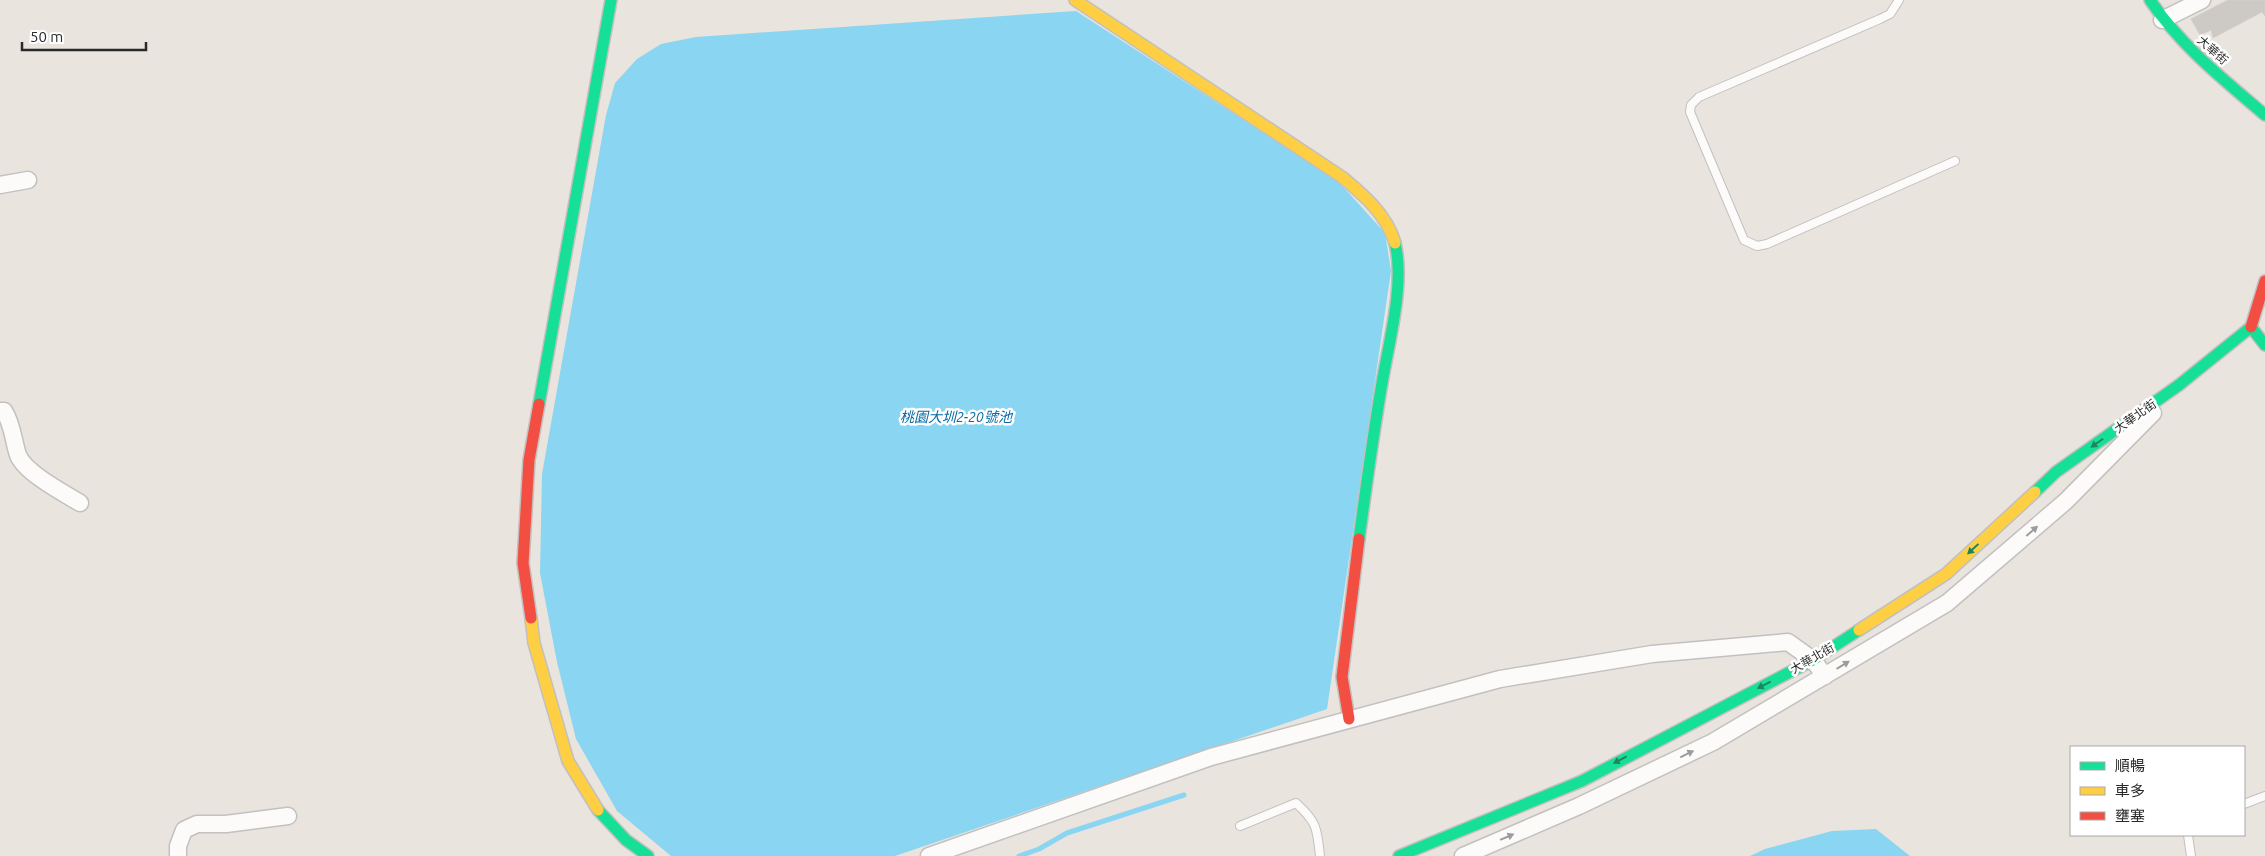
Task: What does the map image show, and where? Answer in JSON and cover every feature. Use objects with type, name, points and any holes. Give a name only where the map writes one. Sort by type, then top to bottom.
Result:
[{"type":"street","points":[[612,0],[529,460],[523,564],[534,643],[568,761],[595,806],[626,840],[648,856]]},
{"type":"street","points":[[1075,0],[1342,177],[1366,196],[1392,229],[1397,252],[1397,291],[1370,454],[1342,677],[1349,719]]},
{"type":"street","name":"大華街","points":[[2150,0],[2162,20],[2195,54],[2265,115]]},
{"type":"street","points":[[2162,20],[2202,0]]},
{"type":"street","points":[[0,185],[28,180]]},
{"type":"street","points":[[2265,280],[2252,326],[2265,344]]},
{"type":"street","name":"大華北街","points":[[1399,856],[1582,781],[1813,660],[1946,574],[2056,472],[2179,385],[2252,326]]},
{"type":"street","name":"大華北街","points":[[1462,856],[1579,806],[1713,742],[1947,603],[2066,502],[2179,385]]},
{"type":"street","points":[[0,411],[4,411],[11,422],[19,457],[37,476],[80,503]]},
{"type":"street","points":[[929,856],[1210,758],[1500,679],[1652,654],[1788,642],[1813,660],[1824,676]]},
{"type":"street","points":[[178,856],[178,846],[184,830],[197,824],[226,824],[288,816]]},
{"type":"lane","points":[[1899,0],[1890,14],[1880,19],[1699,97],[1691,105],[1690,112],[1744,240],[1756,246],[1767,244],[1955,161]]},
{"type":"lane","points":[[2245,804],[2265,796]]},
{"type":"lane","points":[[1240,826],[1296,803],[1312,818],[1318,836],[1320,856]]},
{"type":"lane","points":[[2188,836],[2191,856]]},
{"type":"water","name":"桃園大圳2-20號池","points":[[1076,11],[1338,181],[1385,233],[1391,271],[1327,709],[895,856],[671,856],[617,811],[576,739],[557,662],[540,573],[542,474],[606,115],[615,83],[637,59],[661,44],[696,37]]},
{"type":"water","points":[[1876,829],[1910,856],[1750,856],[1765,849],[1832,831]]},
{"type":"building","points":[[2228,0],[2265,0],[2265,16],[2262,12],[2213,38],[2211,30],[2200,35],[2191,19]]},
{"type":"waterway","points":[[1019,856],[1039,849],[1067,833],[1184,795]]},
{"type":"traffic: fast","points":[[539,404],[611,0]]},
{"type":"traffic: fast","points":[[2150,0],[2162,17],[2189,47],[2218,75],[2265,115]]},
{"type":"traffic: fast","points":[[1359,539],[1382,383],[1395,313],[1398,276],[1398,259],[1395,243]]},
{"type":"traffic: fast","points":[[2251,327],[2265,345]]},
{"type":"traffic: fast","points":[[2035,492],[2056,472],[2179,385],[2251,327]]},
{"type":"traffic: fast","points":[[1399,856],[1582,781],[1813,660],[1859,630]]},
{"type":"traffic: fast","points":[[598,810],[626,840],[648,856]]},
{"type":"traffic: slow","points":[[1075,0],[1342,177],[1374,206],[1386,223],[1395,243]]},
{"type":"traffic: slow","points":[[1859,630],[1946,574],[2035,492]]},
{"type":"traffic: slow","points":[[531,618],[534,643],[568,761],[598,810]]},
{"type":"traffic: jam","points":[[2251,327],[2265,281]]},
{"type":"traffic: jam","points":[[531,618],[523,563],[529,460],[539,404]]},
{"type":"traffic: jam","points":[[1349,719],[1342,677],[1359,539]]}]
